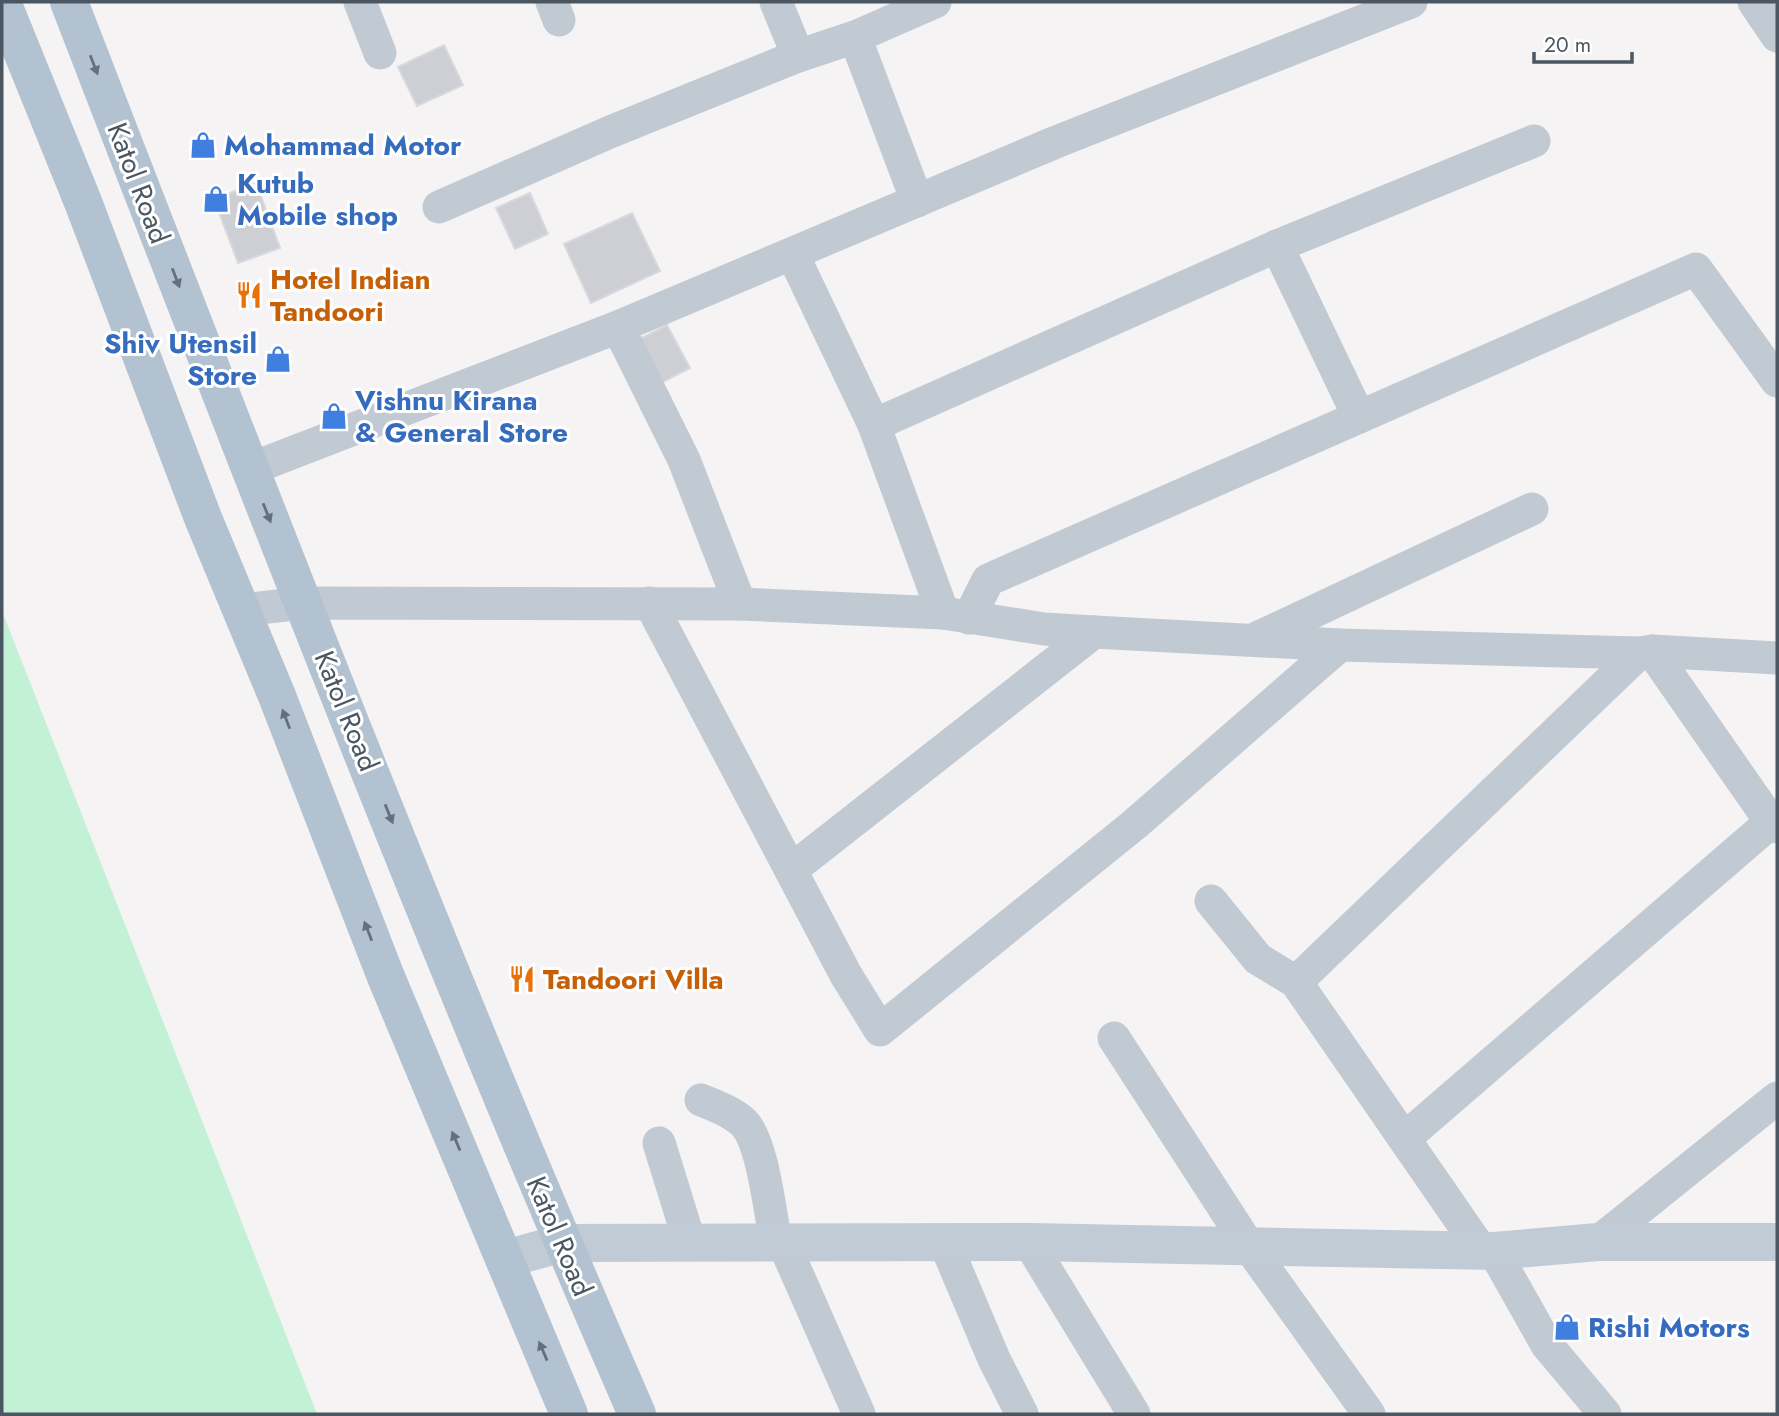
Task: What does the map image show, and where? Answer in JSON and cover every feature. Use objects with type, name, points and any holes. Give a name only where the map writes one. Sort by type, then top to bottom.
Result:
[{"type":"main road","name":"Katol Road","points":[[2,2],[386,977],[569,1414]]},
{"type":"main road","name":"Katol Road","points":[[69,2],[303,603],[563,1243],[637,1414]]},
{"type":"street","points":[[360,2],[380,53]]},
{"type":"street","points":[[776,2],[798,56]]},
{"type":"street","points":[[439,207],[610,132],[798,56],[855,37],[935,2]]},
{"type":"street","points":[[250,469],[618,327],[1056,142],[1411,2]]},
{"type":"street","points":[[1754,2],[1777,36]]},
{"type":"street","points":[[855,37],[917,201]]},
{"type":"street","points":[[874,425],[1277,246],[1534,141]]},
{"type":"street","points":[[1277,246],[1359,417]]},
{"type":"street","points":[[793,255],[874,425],[956,615]]},
{"type":"street","points":[[956,615],[988,580],[1696,269],[1777,381]]},
{"type":"street","points":[[618,327],[684,460],[740,604]]},
{"type":"street","points":[[1252,640],[1532,509]]},
{"type":"street","points":[[241,610],[303,603],[740,604],[956,615],[1044,629],[1340,645],[1774,655]]},
{"type":"street","points":[[650,603],[846,975],[880,1030],[1135,824],[1340,645]]},
{"type":"street","points":[[791,870],[1094,632]]},
{"type":"street","points":[[1405,1138],[1774,825],[1646,652]]},
{"type":"street","points":[[1296,982],[1646,652]]},
{"type":"street","points":[[1211,901],[1258,959],[1296,982],[1488,1251],[1547,1345],[1605,1414]]},
{"type":"street","points":[[1114,1038],[1248,1245],[1369,1414]]},
{"type":"street","points":[[1598,1242],[1777,1098]]},
{"type":"street","points":[[701,1100],[726,1110],[745,1124],[757,1144],[778,1239],[859,1414]]},
{"type":"street","points":[[659,1143],[689,1238]]},
{"type":"street","points":[[505,1258],[563,1243],[689,1238],[1488,1251],[1598,1242],[1777,1242]]},
{"type":"street","points":[[1029,1242],[1134,1414]]},
{"type":"street","points":[[945,1243],[994,1359],[1022,1414]]},
{"type":"green space","points":[[2,611],[317,1414],[2,1414]]},
{"type":"building","points":[[444,45],[463,85],[417,106],[398,67]]},
{"type":"building","points":[[256,183],[280,248],[238,263],[214,199]]},
{"type":"building","points":[[530,193],[548,234],[515,249],[496,208]]},
{"type":"building","points":[[632,213],[660,271],[591,303],[564,244]]},
{"type":"building","points":[[667,325],[690,368],[655,386],[632,343]]},
{"type":"place","name":"Mohammad Motor","points":[[203,145]]},
{"type":"place","name":"Kutub Mobile shop","points":[[216,199]]},
{"type":"place","name":"Hotel Indian Tandoori","points":[[249,295]]},
{"type":"place","name":"Shiv Utensil Store","points":[[278,359]]},
{"type":"place","name":"Vishnu Kirana & General Store","points":[[334,416]]},
{"type":"place","name":"Tandoori Villa","points":[[522,979]]},
{"type":"place","name":"Rishi Motors","points":[[1567,1327]]}]
